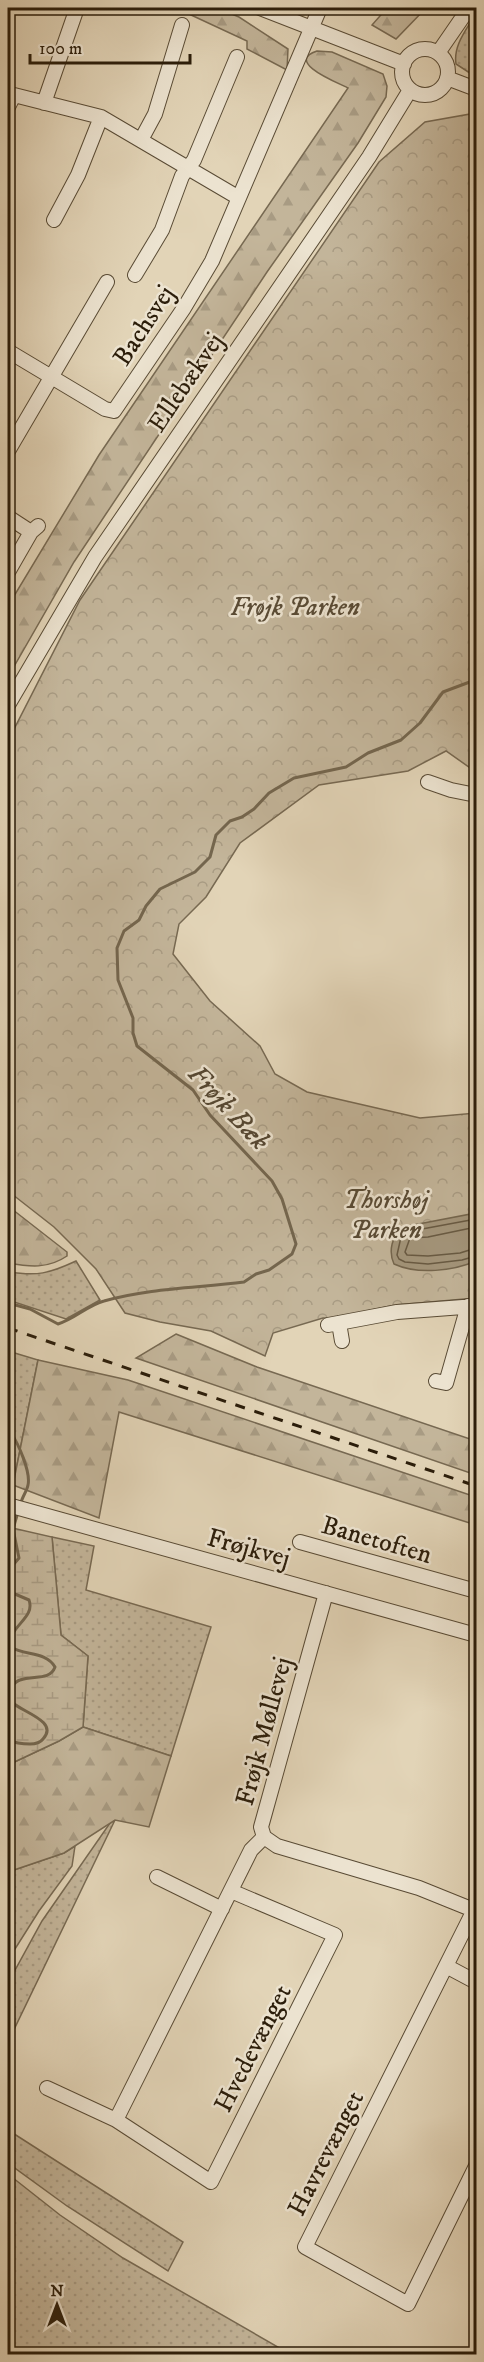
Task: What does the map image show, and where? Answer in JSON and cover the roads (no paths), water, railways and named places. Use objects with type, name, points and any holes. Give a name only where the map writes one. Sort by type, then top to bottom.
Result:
[{"type":"street","points":[[44,103],[77,8]]},
{"type":"street","points":[[260,8],[404,64]]},
{"type":"street","name":"Bachsvej","points":[[8,351],[109,411],[114,411],[184,308],[212,261],[320,8]]},
{"type":"street","points":[[438,53],[469,8]]},
{"type":"street","points":[[141,140],[155,114],[182,25]]},
{"type":"street","points":[[430,50],[438,53],[446,64],[447,78],[439,90],[432,94],[417,94],[410,90],[403,78],[404,64],[414,52],[430,50]]},
{"type":"street","name":"Bachsvej","points":[[135,275],[162,230],[182,177],[194,160],[237,57]]},
{"type":"street","points":[[447,78],[477,89]]},
{"type":"street","name":"Ellebækvej","points":[[8,705],[95,556],[369,157],[410,90]]},
{"type":"street","points":[[8,107],[14,95],[101,117],[240,198]]},
{"type":"street","points":[[54,220],[78,175],[101,117]]},
{"type":"street","name":"Bachsvej","points":[[8,451],[107,282]]},
{"type":"street","points":[[8,517],[35,529],[8,572]]},
{"type":"street","points":[[428,782],[451,790],[477,795]]},
{"type":"street","points":[[342,1341],[333,1324],[397,1312],[472,1306],[446,1383],[436,1380]]},
{"type":"street","name":"Frøjkvej","points":[[8,1505],[477,1635]]},
{"type":"street","name":"Banetoften","points":[[300,1542],[477,1591]]},
{"type":"street","name":"Frøjk Møllevej","points":[[326,1593],[261,1827],[264,1837],[277,1846],[419,1888],[475,1911]]},
{"type":"street","points":[[116,2120],[251,1850],[264,1837]]},
{"type":"street","points":[[157,1876],[222,1909]]},
{"type":"street","name":"Hvedevænget","points":[[47,2088],[116,2120],[211,2182],[335,1935],[231,1891]]},
{"type":"street","name":"Havrevænget","points":[[475,1911],[305,2247],[408,2304],[477,2166]]},
{"type":"street","points":[[446,1966],[477,1982]]},
{"type":"water","points":[[476,1213],[476,1261],[457,1267],[424,1271],[394,1264],[391,1254],[392,1244],[403,1227]]},
{"type":"waterway","name":"Frøjk Bæk","points":[[8,1303],[30,1309],[58,1324],[98,1303],[121,1297],[244,1282],[256,1274],[269,1270],[292,1254],[296,1244],[282,1199],[272,1181],[210,1115],[193,1090],[137,1046],[133,1033],[133,1018],[118,980],[117,948],[124,931],[139,920],[146,906],[160,889],[195,872],[210,857],[216,835],[230,821],[254,809],[269,793],[294,778],[346,767],[368,753],[401,740],[420,723],[443,692],[475,680],[476,676]]},
{"type":"waterway","name":"Frøjk Bæk","points":[[8,1432],[17,1444],[28,1473],[28,1485],[21,1503]]},
{"type":"waterway","name":"Frøjk Bæk","points":[[8,1571],[19,1558],[13,1529],[18,1512]]},
{"type":"waterway","name":"Frøjk Bæk","points":[[8,1591],[29,1600],[30,1607],[13,1634],[11,1647],[46,1658],[55,1667],[45,1676],[20,1680],[9,1689],[12,1702],[43,1722],[47,1733],[39,1742],[32,1744],[8,1740]]},
{"type":"railway","points":[[8,1328],[476,1486]]},
{"type":"park label","name":"Frøjk Parken","points":[[295,606]]},
{"type":"park label","name":"Thorshøj Parken","points":[[386,1214]]}]
